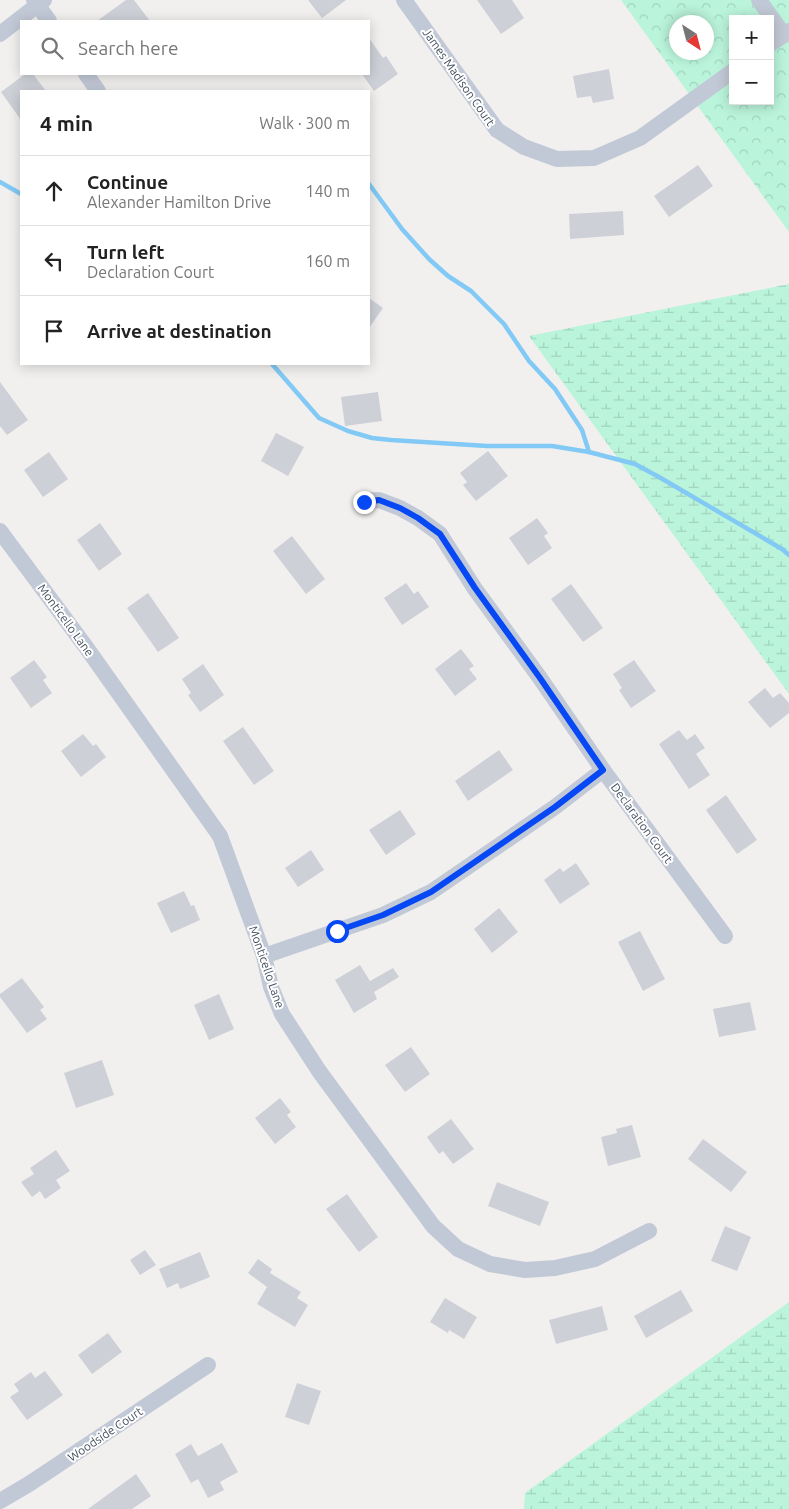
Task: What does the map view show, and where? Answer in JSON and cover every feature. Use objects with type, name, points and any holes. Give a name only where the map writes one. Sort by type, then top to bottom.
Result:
[{"type":"street","name":"James Madison Court","points":[[404,0],[497,130],[524,147],[558,159],[594,158],[640,138],[729,74]]},
{"type":"street","points":[[759,0],[787,33],[774,41]]},
{"type":"street","points":[[0,34],[38,2],[48,20]]},
{"type":"street","points":[[87,75],[97,90]]},
{"type":"street","name":"Declaration Court","points":[[364,502],[379,500],[400,508],[440,534],[475,588],[603,770],[725,936]]},
{"type":"street","name":"Monticello Lane","points":[[0,530],[86,647],[220,836],[264,956],[271,987],[282,1014],[319,1071],[434,1226],[458,1249],[490,1264],[525,1270],[555,1268],[595,1259],[648,1231]]},
{"type":"street","points":[[264,956],[383,915],[431,892],[555,807],[603,770]]},
{"type":"street","name":"Woodside Court","points":[[0,1501],[29,1484],[208,1365]]},
{"type":"green space","points":[[621,0],[789,0],[789,232]]},
{"type":"green space","points":[[789,284],[789,694],[529,336]]},
{"type":"green space","points":[[789,1302],[789,1509],[524,1509],[525,1493]]},
{"type":"building","points":[[126,0],[134,0],[149,20],[98,20]]},
{"type":"building","points":[[308,0],[346,0],[322,18]]},
{"type":"building","points":[[477,0],[512,0],[524,18],[501,34]]},
{"type":"building","points":[[370,39],[383,58],[386,56],[398,74],[374,91],[363,75],[370,75]]},
{"type":"building","points":[[609,69],[614,99],[593,103],[591,96],[577,98],[573,76]]},
{"type":"building","points":[[24,75],[34,75],[45,90],[20,90],[20,119],[1,92]]},
{"type":"building","points":[[698,165],[713,186],[669,217],[654,196]]},
{"type":"building","points":[[623,211],[624,235],[570,239],[569,214]]},
{"type":"building","points":[[370,299],[383,308],[370,327]]},
{"type":"building","points":[[0,382],[28,420],[7,435],[0,426]]},
{"type":"building","points":[[378,392],[382,421],[345,426],[341,397]]},
{"type":"building","points":[[276,433],[304,447],[288,476],[261,461]]},
{"type":"building","points":[[488,451],[508,476],[476,501],[463,485],[467,482],[460,473]]},
{"type":"building","points":[[49,452],[68,479],[43,497],[24,470]]},
{"type":"building","points":[[537,518],[548,533],[544,536],[552,548],[528,565],[509,538]]},
{"type":"building","points":[[100,523],[122,554],[99,571],[77,540]]},
{"type":"building","points":[[292,536],[325,579],[306,594],[273,551]]},
{"type":"building","points":[[406,583],[414,594],[418,591],[429,607],[402,625],[384,598]]},
{"type":"building","points":[[571,584],[603,628],[583,642],[551,599]]},
{"type":"building","points":[[148,593],[179,638],[158,652],[127,608]]},
{"type":"building","points":[[461,649],[474,666],[469,669],[477,679],[455,696],[435,669]]},
{"type":"building","points":[[34,660],[47,677],[43,680],[52,693],[31,708],[10,678]]},
{"type":"building","points":[[634,660],[656,691],[631,708],[619,690],[622,688],[613,674]]},
{"type":"building","points":[[203,664],[224,695],[200,712],[188,695],[191,693],[182,679]]},
{"type":"building","points":[[765,688],[773,698],[780,693],[789,703],[789,713],[770,728],[748,702]]},
{"type":"building","points":[[243,727],[274,771],[254,785],[223,741]]},
{"type":"building","points":[[679,730],[687,740],[695,734],[705,748],[696,754],[710,775],[689,789],[659,744]]},
{"type":"building","points":[[83,734],[93,746],[96,744],[106,757],[81,777],[61,751]]},
{"type":"building","points":[[499,750],[513,770],[468,801],[455,781]]},
{"type":"building","points":[[726,795],[757,840],[737,854],[706,810]]},
{"type":"building","points":[[400,810],[416,834],[386,855],[369,830]]},
{"type":"building","points":[[311,850],[324,870],[298,887],[285,868]]},
{"type":"building","points":[[576,863],[590,884],[560,904],[544,880],[560,868],[563,872]]},
{"type":"building","points":[[184,891],[191,906],[194,905],[200,920],[171,933],[157,903]]},
{"type":"building","points":[[499,908],[518,932],[492,953],[474,929]]},
{"type":"building","points":[[640,931],[665,979],[643,991],[618,942]]},
{"type":"building","points":[[360,965],[370,981],[393,968],[399,977],[374,992],[377,999],[354,1013],[335,980]]},
{"type":"building","points":[[22,978],[44,1007],[40,1010],[47,1019],[27,1033],[0,997],[0,994]]},
{"type":"building","points":[[219,994],[234,1029],[209,1040],[194,1005]]},
{"type":"building","points":[[750,1002],[756,1030],[719,1037],[713,1009]]},
{"type":"building","points":[[411,1047],[430,1074],[405,1092],[385,1065]]},
{"type":"building","points":[[102,1060],[114,1095],[76,1108],[64,1073]]},
{"type":"building","points":[[280,1098],[291,1112],[287,1115],[296,1127],[275,1144],[255,1118]]},
{"type":"building","points":[[451,1119],[474,1149],[453,1164],[443,1151],[439,1154],[427,1137]]},
{"type":"building","points":[[632,1125],[641,1157],[608,1166],[601,1137],[617,1133],[616,1129]]},
{"type":"building","points":[[703,1139],[747,1172],[731,1192],[688,1159]]},
{"type":"building","points":[[56,1150],[70,1171],[56,1180],[61,1188],[45,1199],[40,1191],[32,1197],[21,1182],[34,1174],[30,1168]]},
{"type":"building","points":[[497,1182],[549,1202],[540,1226],[488,1206]]},
{"type":"building","points":[[347,1194],[378,1237],[359,1252],[326,1209]]},
{"type":"building","points":[[725,1226],[751,1237],[737,1271],[711,1261]]},
{"type":"building","points":[[145,1250],[156,1265],[140,1275],[130,1260]]},
{"type":"building","points":[[200,1252],[210,1277],[180,1289],[178,1283],[167,1288],[159,1269]]},
{"type":"building","points":[[258,1259],[272,1269],[270,1273],[301,1292],[297,1298],[308,1305],[295,1327],[257,1304],[267,1287],[248,1273]]},
{"type":"building","points":[[681,1290],[693,1311],[646,1338],[634,1316]]},
{"type":"building","points":[[445,1298],[477,1317],[464,1339],[449,1330],[448,1333],[430,1322]]},
{"type":"building","points":[[602,1306],[608,1330],[556,1344],[549,1320]]},
{"type":"building","points":[[108,1333],[122,1352],[92,1374],[78,1355]]},
{"type":"building","points":[[45,1371],[63,1395],[27,1420],[10,1397],[19,1391],[14,1384],[31,1372],[35,1378]]},
{"type":"building","points":[[297,1383],[321,1391],[309,1425],[285,1417]]},
{"type":"building","points":[[222,1443],[238,1472],[220,1482],[224,1490],[208,1498],[198,1479],[191,1483],[175,1454],[191,1444],[198,1456]]},
{"type":"building","points":[[136,1474],[151,1496],[132,1509],[88,1509]]},
{"type":"waterway","points":[[0,182],[20,193]]},
{"type":"waterway","points":[[370,185],[402,229],[429,259],[448,276],[471,291],[504,324],[529,361],[555,389],[582,430],[589,452]]},
{"type":"waterway","points":[[273,365],[319,418],[348,431],[372,438],[391,440],[487,446],[552,446],[589,452],[635,464],[782,549],[789,555]]},
{"type":"route","points":[[337,931],[383,915],[431,892],[555,807],[603,770],[475,588],[440,534],[400,508],[379,500],[364,502]]}]
